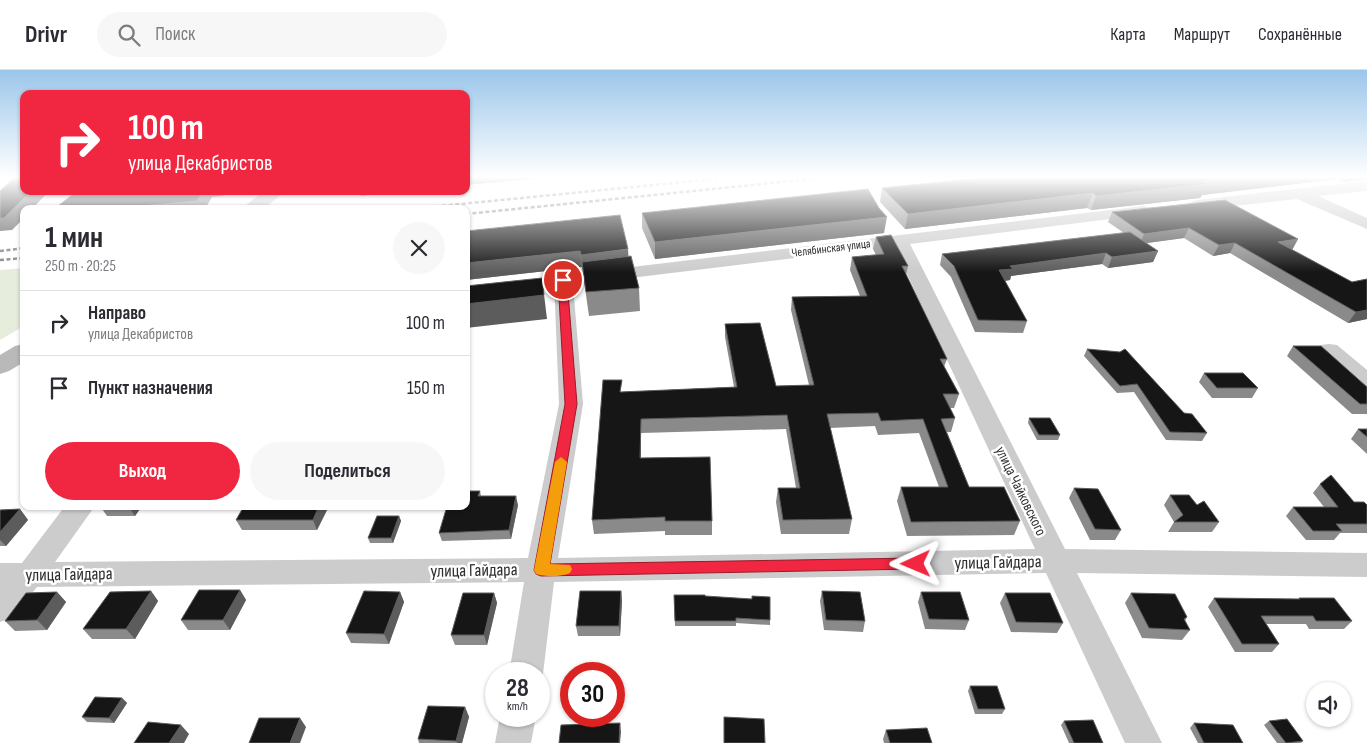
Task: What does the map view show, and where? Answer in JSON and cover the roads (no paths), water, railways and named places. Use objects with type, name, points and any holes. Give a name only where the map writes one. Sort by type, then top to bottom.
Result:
[{"type":"main road","points":[[0,366],[20,354]]},
{"type":"street","name":"Челябинская улица","points":[[541,570],[571,404],[563,280],[1158,209]]},
{"type":"street","points":[[1335,209],[1367,224]]},
{"type":"street","name":"улица Чайковского","points":[[899,239],[1144,743]]},
{"type":"street","points":[[1329,350],[1367,381]]},
{"type":"street","points":[[0,609],[30,574],[78,510]]},
{"type":"street","name":"улица Гайдара","points":[[0,575],[541,570],[1055,561],[1367,565]]},
{"type":"street","points":[[528,662],[541,570]]},
{"type":"street","points":[[513,743],[516,727]]},
{"type":"railway","points":[[470,214],[511,209]]},
{"type":"railway","points":[[0,251],[20,248]]},
{"type":"railway","points":[[0,260],[20,258]]}]
